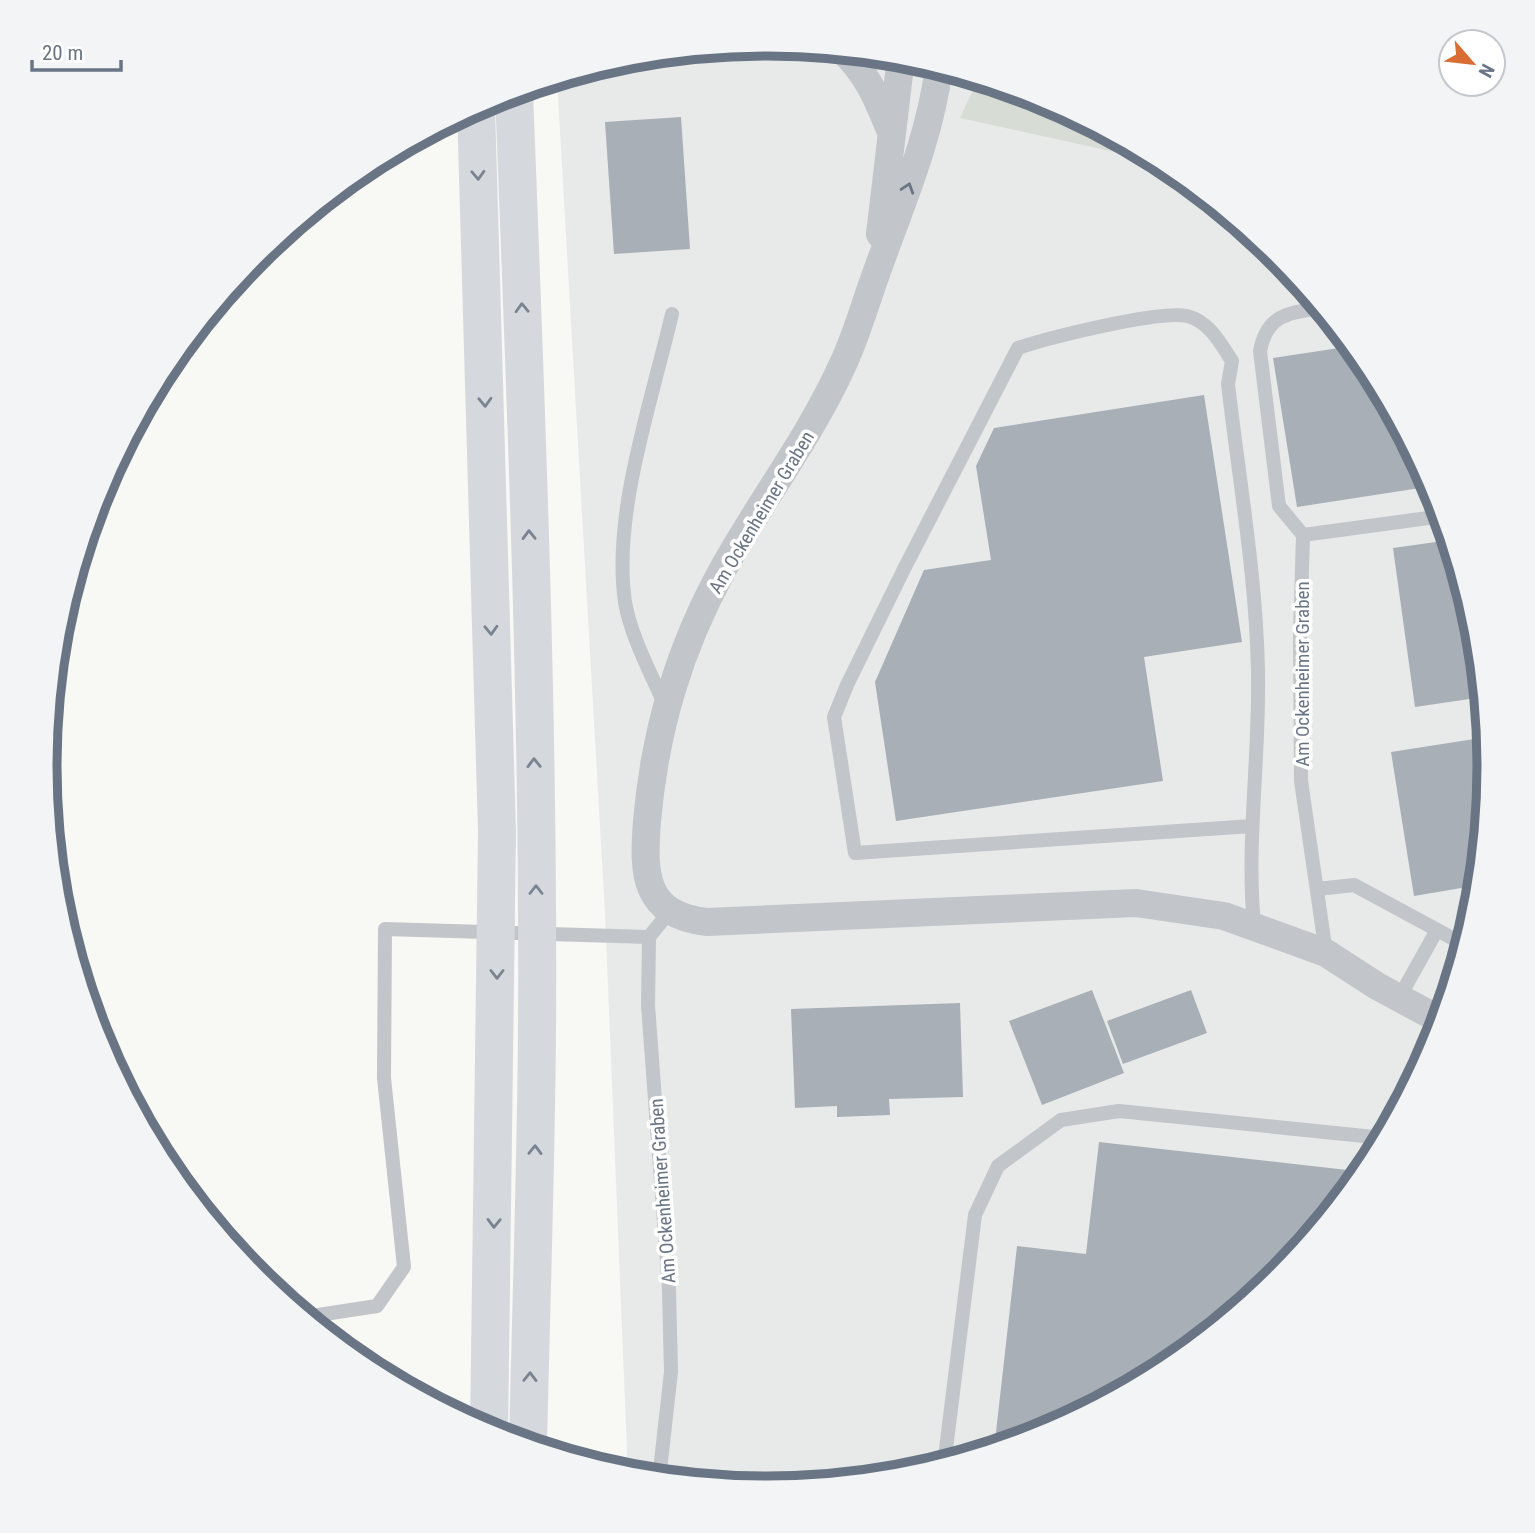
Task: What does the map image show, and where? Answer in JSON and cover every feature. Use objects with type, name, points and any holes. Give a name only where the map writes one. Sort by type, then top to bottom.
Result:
[{"type":"main road","points":[[514,103],[527,434],[536,831],[537,1032],[528,1435]]},
{"type":"main road","points":[[476,119],[497,832],[497,1032],[489,1420]]},
{"type":"street","name":"Am Ockenheimer Graben","points":[[855,62],[870,83],[891,132]]},
{"type":"street","name":"Am Ockenheimer Graben","points":[[875,275],[899,69]]},
{"type":"street","name":"Am Ockenheimer Graben","points":[[670,911],[649,885],[644,864],[650,788],[671,686],[692,631],[724,569],[803,443],[861,322],[875,275],[919,155],[938,77]]},
{"type":"street","points":[[670,911],[681,917],[707,922],[1136,904],[1187,909],[1254,926],[1326,953],[1432,1016]]},
{"type":"lane","points":[[1312,310],[1281,316],[1271,323],[1262,336],[1259,351],[1279,506],[1303,535],[1432,517]]},
{"type":"lane","points":[[666,710],[628,615],[624,540],[633,482],[672,314]]},
{"type":"lane","points":[[1252,825],[855,853],[834,717],[904,569],[1018,348],[1053,336],[1155,318],[1187,316],[1213,331],[1232,361],[1228,384],[1253,598],[1258,671],[1252,825],[1251,889],[1254,926]]},
{"type":"lane","name":"Am Ockenheimer Graben","points":[[1303,535],[1300,634],[1301,781],[1326,953]]},
{"type":"lane","points":[[1317,889],[1354,885],[1456,940]]},
{"type":"lane","points":[[317,1315],[377,1307],[404,1267],[384,1078],[385,929],[649,937],[670,911]]},
{"type":"lane","points":[[1399,998],[1437,930]]},
{"type":"lane","name":"Am Ockenheimer Graben","points":[[649,937],[648,1005],[669,1290],[671,1372],[660,1468]]},
{"type":"lane","points":[[945,1454],[975,1215],[988,1183],[998,1166],[1008,1158],[1061,1119],[1119,1111],[1373,1137]]},
{"type":"shaded area","points":[[768,56],[860,62],[951,80],[1039,110],[1123,151],[1200,203],[1236,232],[1302,298],[1331,334],[1383,411],[1405,452],[1440,538],[1454,583],[1472,674],[1478,766],[1476,813],[1472,859],[1454,950],[1424,1038],[1405,1081],[1383,1122],[1331,1199],[1302,1235],[1236,1301],[1162,1357],[1082,1404],[1039,1423],[951,1453],[860,1471],[768,1477],[675,1471],[627,1463],[605,913],[558,88],[584,80],[675,62]]},
{"type":"shaded area","points":[[978,88],[1039,110],[1082,129],[1129,155],[960,118],[973,90]]},
{"type":"building","points":[[681,117],[690,249],[614,254],[605,122]]},
{"type":"building","points":[[1341,348],[1383,411],[1421,488],[1297,507],[1273,358]]},
{"type":"building","points":[[1204,395],[1242,642],[1144,657],[1163,781],[896,821],[875,682],[924,570],[991,560],[976,466],[994,428]]},
{"type":"building","points":[[1441,541],[1464,628],[1474,698],[1415,707],[1393,548]]},
{"type":"building","points":[[1477,739],[1476,813],[1467,887],[1414,896],[1391,752]]},
{"type":"building","points":[[1092,990],[1124,1073],[1042,1105],[1009,1021]]},
{"type":"building","points":[[1191,990],[1207,1033],[1123,1064],[1107,1021]]},
{"type":"building","points":[[960,1003],[963,1097],[889,1099],[890,1115],[837,1117],[837,1106],[795,1108],[791,1009]]},
{"type":"building","points":[[1099,1142],[1351,1170],[1302,1235],[1270,1269],[1200,1330],[1123,1382],[1082,1404],[995,1439],[1017,1246],[1086,1254]]}]
